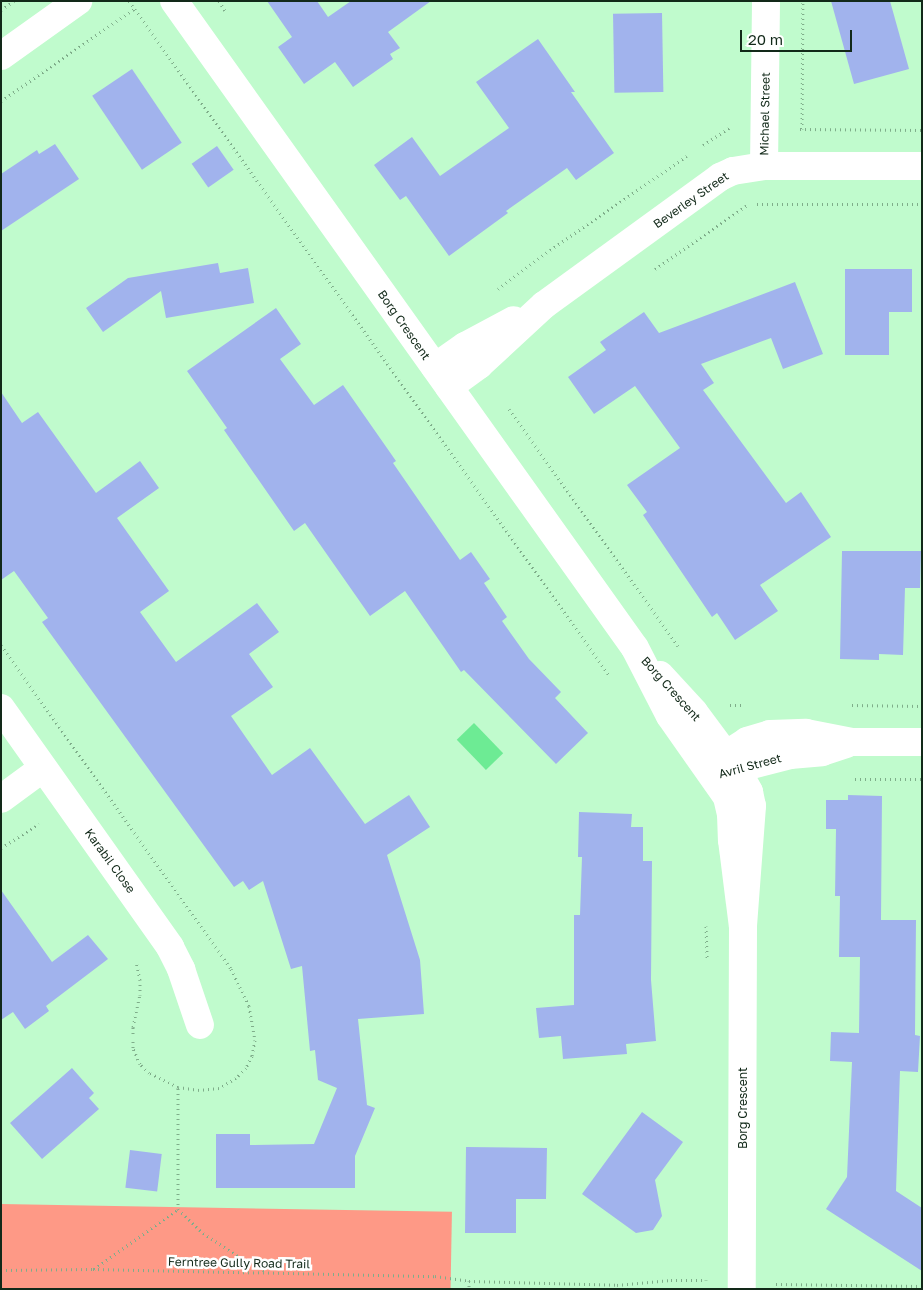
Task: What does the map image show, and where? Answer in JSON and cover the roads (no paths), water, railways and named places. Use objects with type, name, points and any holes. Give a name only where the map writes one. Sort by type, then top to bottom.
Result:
[{"type":"street","points":[[1,56],[78,1]]},
{"type":"street","name":"Borg Crescent","points":[[174,1],[635,648],[670,716],[725,767],[743,927],[755,1286]]},
{"type":"street","name":"Michael Street","points":[[764,166],[766,1]]},
{"type":"street","name":"Beverley Street","points":[[442,377],[465,346],[544,305],[720,177],[733,171],[764,166],[922,166]]},
{"type":"street","name":"Karabil Close","points":[[1,708],[170,947],[181,969],[200,1025]]},
{"type":"street","name":"Avril Street","points":[[725,767],[790,755],[822,752],[852,742],[922,742]]},
{"type":"street","points":[[1,798],[43,768]]}]
